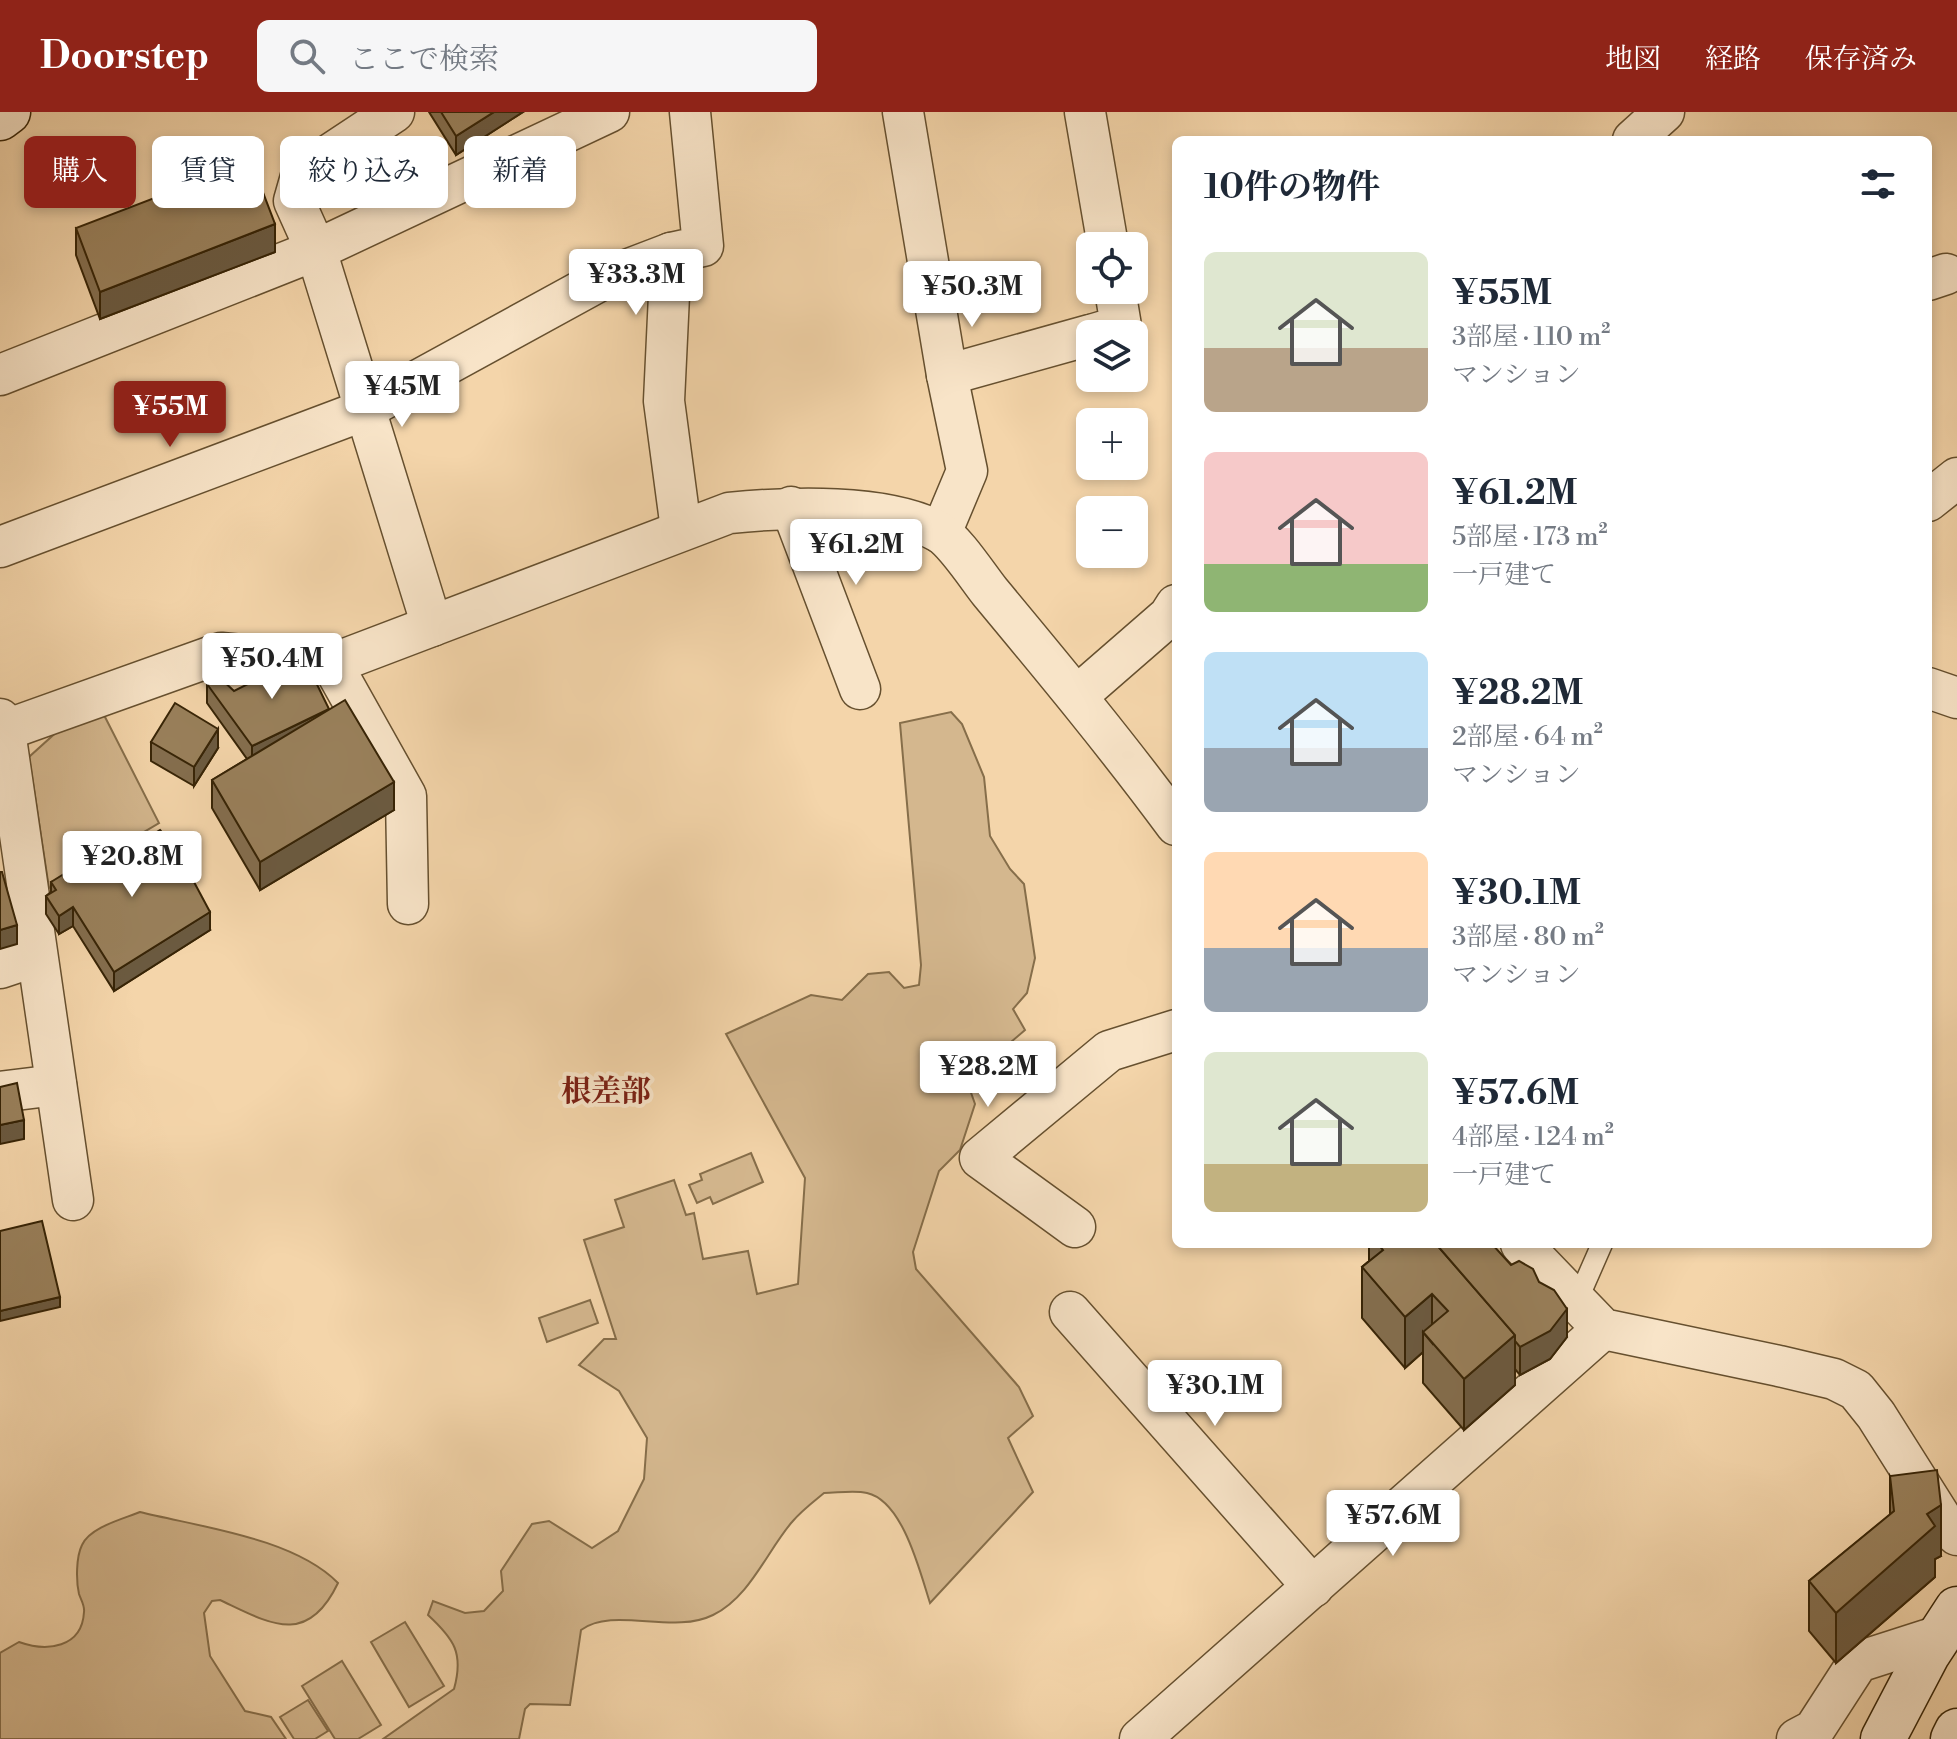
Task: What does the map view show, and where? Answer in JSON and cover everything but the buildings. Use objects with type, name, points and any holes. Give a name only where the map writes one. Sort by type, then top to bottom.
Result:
[{"type":"main road","points":[[0,118],[8,112]]},
{"type":"main road","points":[[1883,1739],[1948,1623]]},
{"type":"main road","points":[[1953,1739],[1957,1731]]},
{"type":"street","points":[[394,112],[302,173],[294,201],[316,250],[362,411],[432,626]]},
{"type":"street","points":[[0,375],[316,250],[609,112]]},
{"type":"street","points":[[0,547],[362,411],[603,279],[671,253],[703,246],[690,112]]},
{"type":"street","points":[[903,112],[947,375],[967,471],[941,533]]},
{"type":"street","points":[[1085,112],[1106,232]]},
{"type":"street","points":[[1637,136],[1664,112]]},
{"type":"street","points":[[671,253],[664,401],[681,529]]},
{"type":"street","points":[[947,375],[1076,339]]},
{"type":"street","points":[[1932,498],[1957,478]]},
{"type":"street","points":[[791,507],[860,689]]},
{"type":"street","points":[[73,1200],[56,1085],[18,962],[2,727],[221,653],[332,664],[681,529],[729,513],[791,507],[888,516],[941,533],[1077,696],[1172,820]]},
{"type":"street","points":[[1077,696],[1172,611]]},
{"type":"street","points":[[332,664],[406,796],[408,904]]},
{"type":"street","points":[[1932,689],[1957,698]]},
{"type":"street","points":[[1075,1227],[980,1158],[1109,1051],[1172,1031]]},
{"type":"street","points":[[0,1092],[56,1085]]},
{"type":"street","points":[[1525,1248],[1590,1315],[1834,1379],[1856,1390],[1876,1415],[1943,1521],[1957,1535]]},
{"type":"street","points":[[1070,1312],[1313,1587]]},
{"type":"street","points":[[1140,1739],[1313,1587],[1590,1315]]},
{"type":"street","points":[[1797,1739],[1814,1730],[1858,1662],[1948,1623]]},
{"type":"lane","points":[[1590,1315],[1601,1248]]},
{"type":"shaded area","points":[[951,712],[962,724],[984,777],[990,836],[1010,869],[1024,884],[1035,958],[1027,993],[1013,1009],[1025,1030],[990,1060],[969,1087],[975,1104],[960,1150],[939,1171],[913,1252],[916,1269],[1019,1387],[1033,1416],[1008,1438],[1033,1492],[930,1603],[908,1539],[891,1509],[867,1493],[824,1493],[792,1522],[748,1585],[713,1615],[680,1622],[610,1620],[581,1630],[570,1705],[530,1704],[525,1709],[519,1739],[383,1739],[454,1689],[457,1656],[450,1639],[428,1615],[433,1601],[465,1613],[484,1611],[503,1591],[501,1571],[532,1524],[549,1521],[592,1548],[618,1531],[644,1479],[647,1438],[619,1391],[579,1365],[604,1339],[616,1339],[584,1240],[624,1227],[615,1200],[674,1180],[686,1215],[694,1213],[703,1259],[748,1251],[757,1294],[798,1284],[805,1178],[726,1034],[811,995],[842,1000],[868,974],[889,972],[904,988],[919,985],[921,965],[900,723]]},
{"type":"shaded area","points":[[104,715],[159,823],[49,888],[29,757],[60,729]]},
{"type":"shaded area","points":[[751,1153],[763,1182],[713,1204],[710,1197],[697,1203],[689,1185],[702,1180],[700,1174]]},
{"type":"shaded area","points":[[590,1300],[598,1323],[547,1342],[539,1318]]},
{"type":"shaded area","points":[[140,1512],[272,1545],[297,1555],[338,1583],[326,1603],[300,1623],[271,1622],[220,1600],[212,1601],[204,1613],[210,1656],[245,1711],[271,1717],[286,1739],[0,1739],[0,1653],[19,1642],[41,1647],[61,1644],[77,1633],[84,1610],[77,1576],[82,1545],[99,1528]]},
{"type":"shaded area","points":[[405,1622],[444,1686],[409,1707],[371,1642]]},
{"type":"shaded area","points":[[342,1661],[381,1725],[358,1739],[335,1739],[302,1686]]},
{"type":"shaded area","points":[[308,1700],[328,1731],[315,1739],[294,1739],[280,1717]]},
{"type":"district","name":"根差部","points":[[606,1092]]}]
